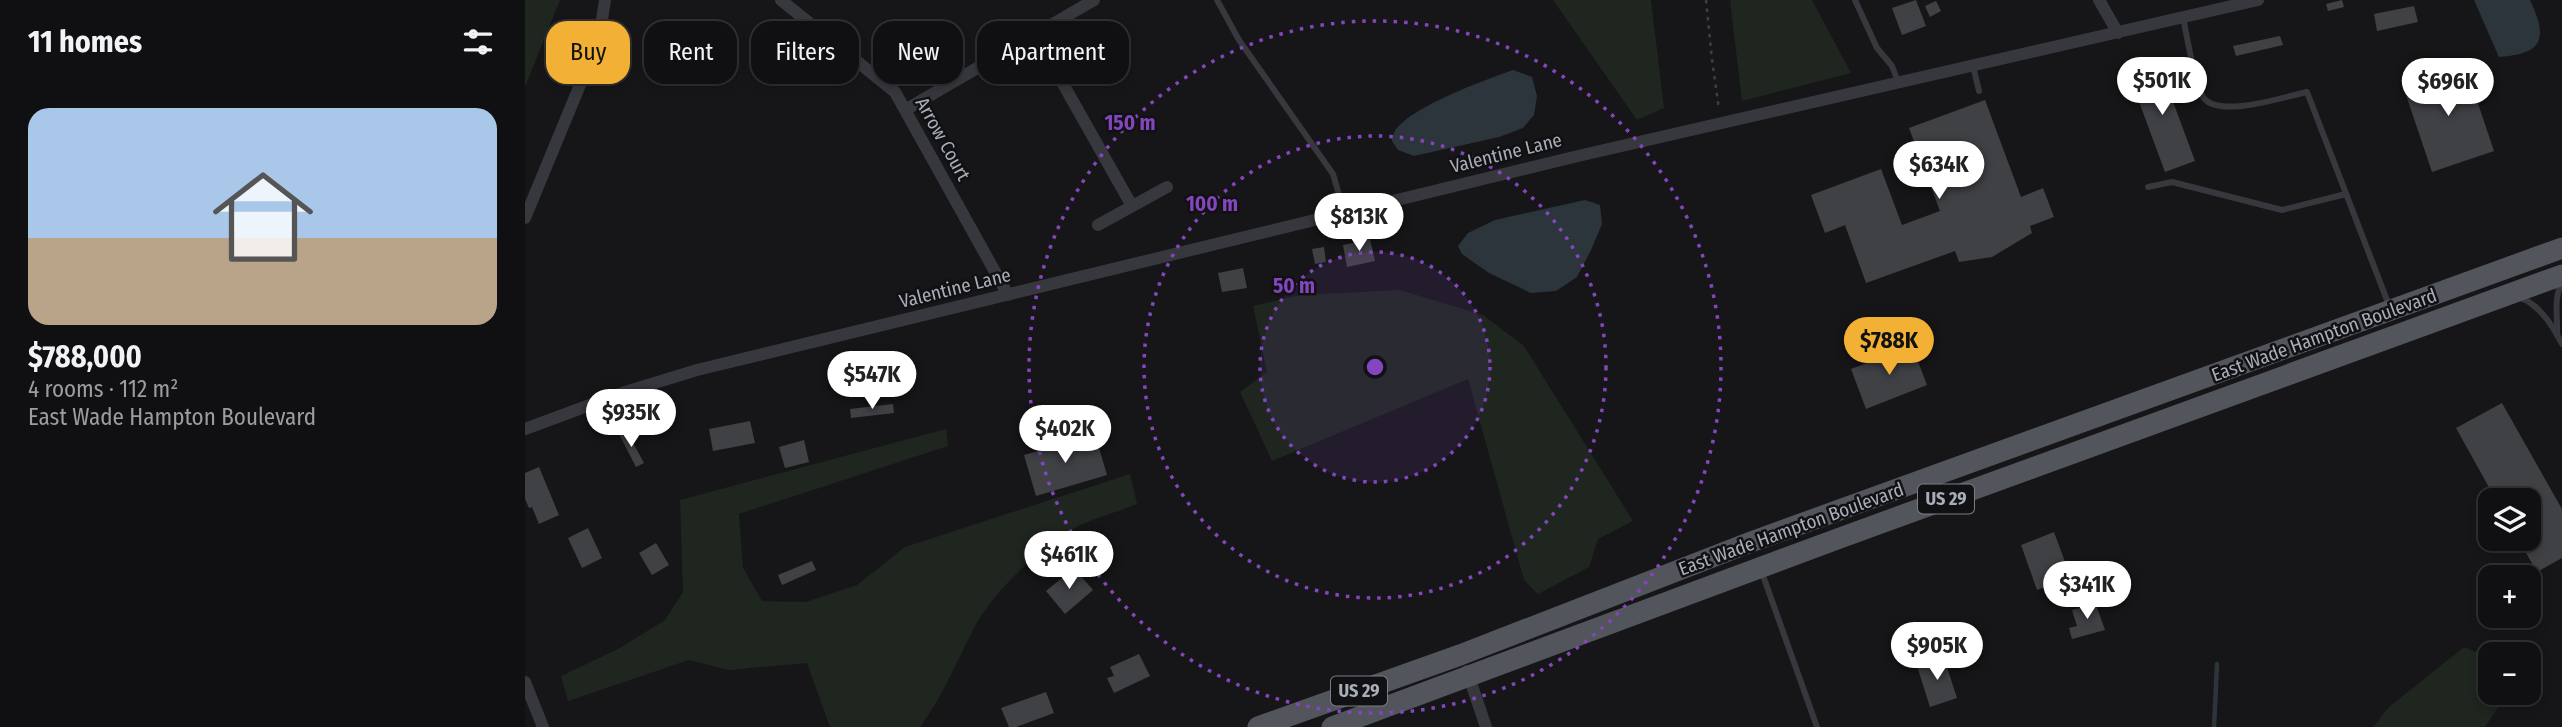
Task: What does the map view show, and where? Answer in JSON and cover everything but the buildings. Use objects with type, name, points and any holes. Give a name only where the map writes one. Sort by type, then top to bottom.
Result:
[{"type":"main road","name":"East Wade Hampton Boulevard","points":[[1258,727],[1284,723],[1751,542],[2562,248]]},
{"type":"main road","name":"East Wade Hampton Boulevard","points":[[1332,727],[2562,275]]},
{"type":"main road","points":[[2391,311],[2399,334]]},
{"type":"main road","points":[[1392,679],[1400,702]]},
{"type":"street","points":[[525,218],[599,39],[605,0]]},
{"type":"street","name":"Arrow Court","points":[[781,0],[895,92],[1008,295]]},
{"type":"street","points":[[1060,21],[1094,0]]},
{"type":"street","points":[[2099,0],[2118,33]]},
{"type":"street","name":"Valentine Lane","points":[[525,429],[625,392],[697,370],[1722,122],[1899,84],[2258,0]]},
{"type":"street","points":[[905,110],[977,69]]},
{"type":"street","points":[[1063,84],[1132,206]]},
{"type":"street","points":[[1098,225],[1167,187]]},
{"type":"street","points":[[1460,655],[1486,727]]},
{"type":"street","points":[[525,682],[543,727]]},
{"type":"lane","points":[[1217,0],[1239,40],[1333,174],[1344,212]]},
{"type":"lane","points":[[1855,0],[1877,48],[1892,66],[1899,84]]},
{"type":"lane","points":[[2183,18],[2203,97],[2216,107],[2238,107],[2307,92],[2391,311]]},
{"type":"lane","points":[[1973,66],[1979,91]]},
{"type":"lane","points":[[2148,187],[2172,182],[2282,210],[2346,194]]},
{"type":"lane","points":[[2557,335],[2555,303],[2562,282]]},
{"type":"lane","points":[[2509,294],[2525,299],[2534,306],[2562,344]]},
{"type":"lane","points":[[1761,568],[1817,727]]},
{"type":"path","points":[[1706,0],[1711,60],[1722,122]]},
{"type":"shaded area","points":[[525,0],[560,0],[552,21],[546,21],[546,35],[525,87]]},
{"type":"shaded area","points":[[1553,0],[1651,0],[1664,108],[1637,120]]},
{"type":"shaded area","points":[[1730,0],[1812,0],[1851,73],[1742,101]]},
{"type":"shaded area","points":[[2474,0],[2530,0],[2539,25],[2538,42],[2525,52],[2499,57]]},
{"type":"shaded area","points":[[1513,70],[1532,77],[1537,96],[1534,115],[1523,128],[1499,137],[1414,156],[1398,150],[1392,141],[1395,131],[1416,113],[1449,95]]},
{"type":"shaded area","points":[[1585,200],[1600,205],[1602,224],[1577,277],[1556,291],[1531,293],[1489,273],[1462,254],[1458,246],[1468,233],[1495,220]]},
{"type":"shaded area","points":[[1400,290],[1483,315],[1524,346],[1633,521],[1598,539],[1589,567],[1538,594],[1524,580],[1468,379],[1272,461],[1240,392],[1267,372],[1253,306],[1300,295]]},
{"type":"shaded area","points":[[946,429],[948,446],[739,514],[743,568],[762,601],[806,602],[857,585],[905,547],[1130,474],[1137,504],[1092,520],[1064,535],[1034,557],[992,600],[974,628],[943,691],[920,727],[830,727],[807,663],[729,670],[689,660],[568,701],[561,676],[620,648],[665,620],[683,592],[680,500]]},
{"type":"shaded area","points":[[2464,647],[2478,653],[2478,705],[2500,705],[2485,727],[2373,727],[2389,707]]},
{"type":"waterway","points":[[2214,727],[2217,664]]}]
